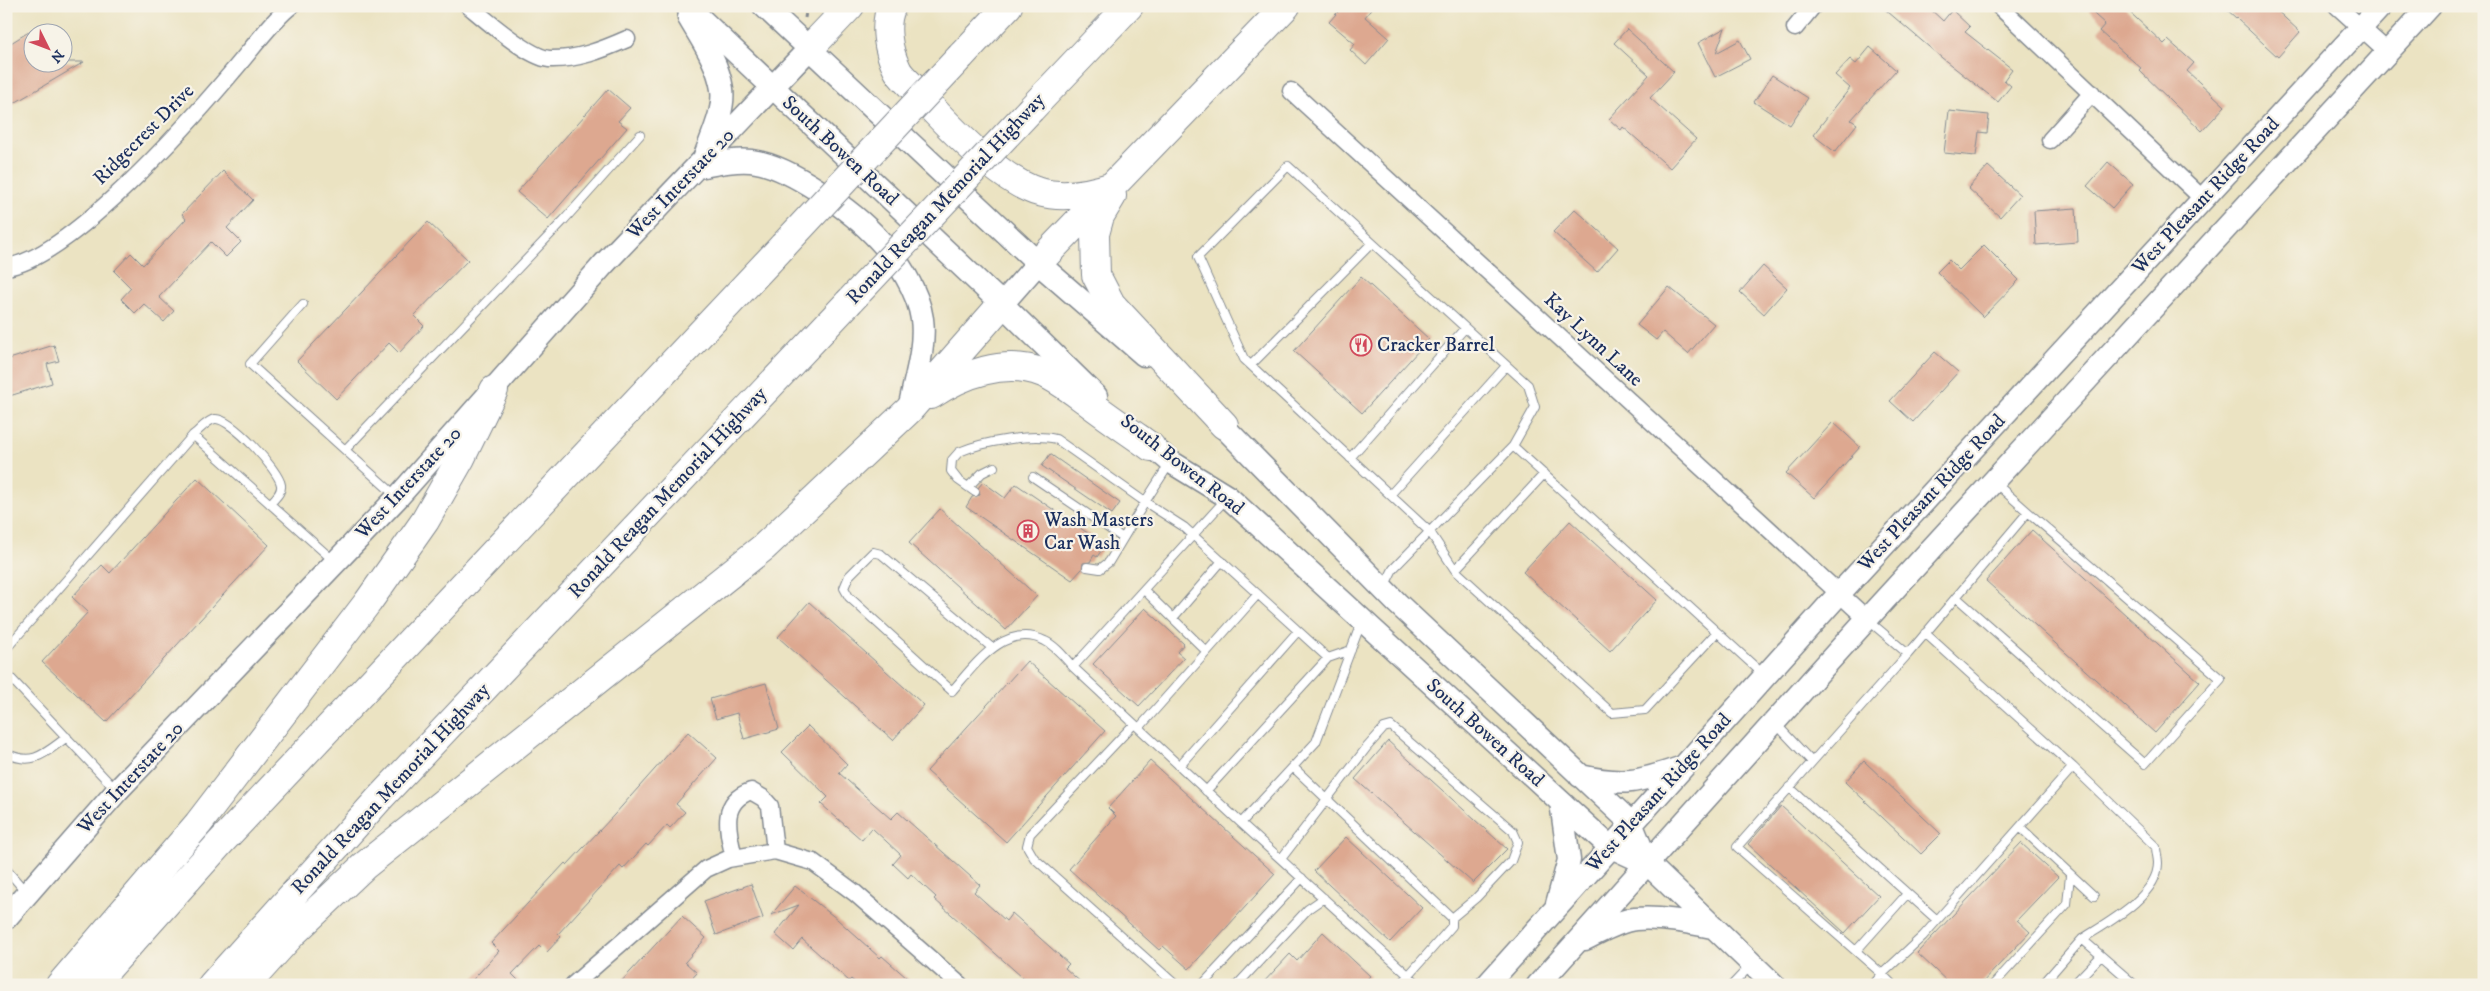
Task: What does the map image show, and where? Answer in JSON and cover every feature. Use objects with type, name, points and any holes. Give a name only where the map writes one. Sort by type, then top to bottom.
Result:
[{"type":"highway","points":[[810,48],[850,6]]},
{"type":"highway","points":[[892,6],[887,27],[891,52],[897,70],[937,113],[992,165],[1024,187],[1054,195],[1092,193],[1113,186]]},
{"type":"highway","points":[[93,985],[221,842],[415,634],[1008,6]]},
{"type":"highway","name":"Ronald Reagan Memorial Highway","points":[[212,985],[379,799],[1129,6]]},
{"type":"highway","points":[[1038,263],[1286,6]]},
{"type":"highway","points":[[1146,152],[1108,202],[1100,216],[1094,249],[1096,275],[1111,304],[1224,425]]},
{"type":"highway","points":[[246,985],[293,933],[364,866],[764,547],[909,410],[1002,304]]},
{"type":"highway","points":[[909,410],[950,383],[972,373],[1007,367],[1042,373],[1062,384],[1161,454]]},
{"type":"highway","points":[[60,985],[198,824],[368,602],[425,521],[462,458],[494,390]]},
{"type":"main road","name":"South Bowen Road","points":[[685,6],[1161,454],[1228,497],[1609,846],[1648,864],[1774,985]]},
{"type":"main road","points":[[685,6],[714,62],[722,90],[720,110],[701,164],[752,161],[778,169],[802,180],[842,208],[879,240],[910,283],[922,319],[920,346],[909,410]]},
{"type":"main road","name":"South Bowen Road","points":[[764,6],[1038,263],[1224,425],[1383,589],[1630,824],[1648,864]]},
{"type":"main road","name":"West Pleasant Ridge Road","points":[[1487,985],[1555,910],[1609,846],[1764,676],[2381,6]]},
{"type":"main road","name":"West Pleasant Ridge Road","points":[[1540,984],[1867,619],[2430,6]]},
{"type":"main road","name":"West Interstate 20","points":[[6,918],[117,791],[398,497],[604,264],[810,48]]},
{"type":"main road","points":[[1002,304],[1038,263]]},
{"type":"main road","points":[[1362,620],[1383,589]]},
{"type":"main road","points":[[1578,776],[1605,782],[1628,783],[1681,768]]},
{"type":"main road","points":[[1555,910],[1569,860],[1561,802]]},
{"type":"main road","points":[[1575,944],[1607,928],[1633,920],[1656,919],[1712,927]]},
{"type":"street","name":"Ridgecrest Drive","points":[[6,267],[28,259],[69,237],[103,206],[211,97],[291,6]]},
{"type":"street","points":[[468,6],[516,43],[548,59],[594,54],[627,39]]},
{"type":"street","points":[[1795,28],[1814,6]]},
{"type":"street","points":[[1999,6],[2203,199]]},
{"type":"street","points":[[2337,6],[2388,52]]},
{"type":"street","name":"Kay Lynn Lane","points":[[1290,91],[1838,595],[1867,619]]},
{"type":"street","points":[[2050,140],[2092,93]]},
{"type":"street","points":[[734,858],[728,819],[733,802],[740,795],[750,791],[762,798],[770,806],[774,851]]},
{"type":"street","points":[[574,985],[706,869],[734,858],[774,851],[813,862],[855,893],[960,985]]},
{"type":"lane","points":[[345,450],[564,220],[640,135]]},
{"type":"lane","points":[[1383,589],[1392,571],[1430,532],[1513,446],[1535,407],[1528,385],[1288,166],[1198,257],[1244,359],[1430,532],[1455,570],[1612,713],[1645,710],[1717,632]]},
{"type":"lane","points":[[1251,365],[1372,243]]},
{"type":"lane","points":[[303,304],[250,364],[398,497]]},
{"type":"lane","points":[[1350,458],[1465,328]]},
{"type":"lane","points":[[1390,495],[1506,366]]},
{"type":"lane","points":[[6,649],[193,435],[212,419],[221,419],[234,428],[274,468],[281,483],[281,491],[270,504]]},
{"type":"lane","points":[[193,435],[335,562]]},
{"type":"lane","points":[[994,467],[982,473],[972,490],[958,480],[951,471],[952,460],[960,452],[1001,442],[1047,437],[1056,439],[1193,536],[1328,658]]},
{"type":"lane","points":[[1513,446],[1764,676]]},
{"type":"lane","points":[[1087,567],[1096,570],[1104,567],[1123,538],[1145,502],[1161,454]]},
{"type":"lane","points":[[1455,570],[1544,474]]},
{"type":"lane","points":[[1034,477],[1123,538]]},
{"type":"lane","points":[[1956,598],[2145,764],[2221,679],[1993,481]]},
{"type":"lane","points":[[1073,667],[1228,497]]},
{"type":"lane","points":[[1893,985],[1737,847],[1908,654],[2028,512]]},
{"type":"lane","points":[[991,647],[881,554],[873,552],[849,576],[844,588],[848,596],[952,691],[991,647],[1010,639],[1029,635],[1046,641],[1206,791],[1419,985]]},
{"type":"lane","points":[[1173,618],[1222,561]]},
{"type":"lane","points":[[1144,590],[1206,651]]},
{"type":"lane","points":[[1176,985],[1034,858],[1027,846],[1030,834],[1136,726],[1258,594]]},
{"type":"lane","points":[[1867,619],[1908,654]]},
{"type":"lane","points":[[1241,823],[1316,742],[1362,620]]},
{"type":"lane","points":[[1179,766],[1298,631]]},
{"type":"lane","points":[[1925,633],[2073,767],[2156,847],[2158,864],[2153,882],[2138,900],[2082,940],[2042,985]]},
{"type":"lane","points":[[1206,791],[1328,658],[1351,650]]},
{"type":"lane","points":[[6,673],[117,791]]},
{"type":"lane","points":[[1775,722],[1812,762]]},
{"type":"lane","points":[[1281,859],[1367,746],[1384,728],[1391,726],[1513,831],[1518,842],[1511,861],[1476,898],[1452,918]]},
{"type":"lane","points":[[6,753],[18,759],[35,759],[66,737]]},
{"type":"lane","points":[[1293,767],[1452,918],[1452,926],[1400,985]]},
{"type":"lane","points":[[1873,985],[1937,920],[2073,767]]},
{"type":"lane","points":[[1789,787],[1937,920]]},
{"type":"lane","points":[[2020,827],[2070,876],[2094,896]]},
{"type":"lane","points":[[6,869],[27,893]]},
{"type":"lane","points":[[1993,985],[2067,904],[2070,876]]},
{"type":"lane","points":[[1202,985],[1302,878]]},
{"type":"lane","points":[[1856,951],[1907,894]]},
{"type":"lane","points":[[1237,985],[1308,909],[1324,898]]},
{"type":"lane","points":[[2082,940],[2135,985]]},
{"type":"lane","points":[[2073,985],[2101,956]]},
{"type":"lane","points":[[1732,985],[1752,964]]},
{"type":"building","points":[[1343,6],[1374,6],[1365,17],[1389,38],[1366,65],[1350,50],[1355,44],[1329,22]]},
{"type":"building","points":[[1881,6],[1927,6],[1943,21],[1952,10],[1970,27],[1965,32],[2012,69],[2004,80],[2011,86],[1998,102],[1942,58]]},
{"type":"building","points":[[2085,6],[2123,6],[2164,44],[2168,40],[2194,63],[2187,71],[2225,106],[2202,131],[2140,71],[2142,69],[2099,31],[2105,24]]},
{"type":"building","points":[[2223,6],[2272,6],[2300,32],[2278,57]]},
{"type":"building","points":[[1725,28],[1716,53],[1740,40],[1750,59],[1715,77],[1698,43]]},
{"type":"building","points":[[1627,29],[1674,72],[1650,98],[1696,139],[1670,168],[1623,127],[1621,130],[1609,119],[1649,75],[1614,43]]},
{"type":"building","points":[[22,36],[22,72],[67,72],[6,108],[6,46]]},
{"type":"building","points":[[1870,47],[1896,70],[1851,120],[1857,124],[1835,152],[1813,135],[1850,88],[1835,75],[1850,59],[1856,64]]},
{"type":"building","points":[[72,62],[84,62],[72,69]]},
{"type":"building","points":[[1772,75],[1808,98],[1790,125],[1754,102]]},
{"type":"building","points":[[608,89],[630,108],[618,121],[627,128],[548,219],[517,192]]},
{"type":"building","points":[[1949,111],[1989,115],[1987,133],[1979,132],[1976,156],[1944,153]]},
{"type":"building","points":[[2108,162],[2133,184],[2112,208],[2087,186]]},
{"type":"building","points":[[1988,166],[2020,195],[2000,217],[1968,188]]},
{"type":"building","points":[[223,171],[253,200],[227,228],[241,242],[226,257],[211,242],[159,297],[174,311],[164,322],[144,304],[135,313],[121,299],[131,288],[114,271],[131,253],[143,265],[186,219],[182,214]]},
{"type":"building","points":[[2076,208],[2078,242],[2036,245],[2034,211]]},
{"type":"building","points":[[1575,209],[1618,248],[1597,272],[1553,232]]},
{"type":"building","points":[[428,222],[468,260],[414,316],[424,326],[399,353],[389,343],[336,399],[297,361]]},
{"type":"building","points":[[1984,245],[2019,280],[1983,317],[1937,272],[1949,260],[1959,270]]},
{"type":"building","points":[[1763,266],[1787,288],[1764,314],[1740,292]]},
{"type":"building","name":"Cracker Barrel","points":[[1361,277],[1429,339],[1362,413],[1294,351]]},
{"type":"building","points":[[1669,287],[1714,324],[1688,354],[1663,332],[1656,340],[1637,325]]},
{"type":"building","points":[[54,345],[59,361],[47,364],[52,383],[6,397],[6,360]]},
{"type":"building","points":[[1935,352],[1958,372],[1913,422],[1890,401]]},
{"type":"building","points":[[1833,422],[1860,447],[1814,498],[1786,473]]},
{"type":"building","points":[[1050,454],[1120,503],[1112,514],[1042,466]]},
{"type":"building","points":[[197,478],[269,545],[106,722],[42,662],[88,612],[72,597],[102,565],[110,573]]},
{"type":"building","name":"Wash Masters Car Wash","points":[[983,482],[1005,498],[1016,484],[1105,545],[1097,557],[1094,555],[1090,562],[1083,563],[1082,569],[1072,580],[966,507],[972,497],[980,495],[978,488]]},
{"type":"building","points":[[940,509],[1037,596],[1006,630],[909,543]]},
{"type":"building","points":[[1570,521],[1657,600],[1610,651],[1523,572]]},
{"type":"building","points":[[2032,530],[2200,682],[2155,733],[1986,581]]},
{"type":"building","points":[[809,602],[924,705],[893,740],[778,637]]},
{"type":"building","points":[[1145,608],[1184,644],[1177,652],[1184,658],[1139,706],[1093,664]]},
{"type":"building","points":[[1027,661],[1105,731],[1006,842],[927,771]]},
{"type":"building","points":[[766,683],[779,729],[744,739],[737,713],[716,719],[710,699]]},
{"type":"building","points":[[808,726],[847,764],[839,773],[891,819],[898,812],[980,885],[974,892],[1006,921],[1012,913],[1069,964],[1065,968],[1084,985],[1031,985],[934,899],[936,897],[911,874],[908,878],[893,864],[901,855],[872,828],[862,840],[821,804],[828,797],[782,752]]},
{"type":"building","points":[[688,732],[717,758],[676,804],[685,812],[670,828],[667,825],[648,846],[646,844],[623,869],[620,866],[558,934],[561,937],[546,953],[539,946],[512,974],[523,985],[468,985],[499,951],[491,943],[565,863],[567,865],[614,815]]},
{"type":"building","points":[[1388,741],[1507,849],[1473,883],[1355,779]]},
{"type":"building","points":[[1150,761],[1275,874],[1189,969],[1163,946],[1159,950],[1069,869],[1116,816],[1108,808]]},
{"type":"building","points":[[1864,761],[1941,834],[1921,854],[1845,782]]},
{"type":"building","points":[[1781,806],[1879,896],[1845,933],[1748,844]]},
{"type":"building","points":[[1346,837],[1422,908],[1390,942],[1314,871]]},
{"type":"building","points":[[2021,843],[2058,877],[2017,920],[2030,932],[1980,985],[1951,985],[1917,953]]},
{"type":"building","points":[[751,884],[763,918],[716,935],[704,901]]},
{"type":"building","points":[[795,886],[915,985],[858,985],[851,979],[849,981],[802,939],[793,950],[775,934],[799,905],[771,915]]},
{"type":"building","points":[[682,916],[706,938],[685,962],[697,973],[686,985],[618,985]]},
{"type":"building","points":[[1323,932],[1370,976],[1362,985],[1261,985],[1290,954],[1297,961]]},
{"type":"place","name":"Cracker Barrel","points":[[1361,345]]},
{"type":"place","name":"Wash Masters Car Wash","points":[[1028,531]]}]
